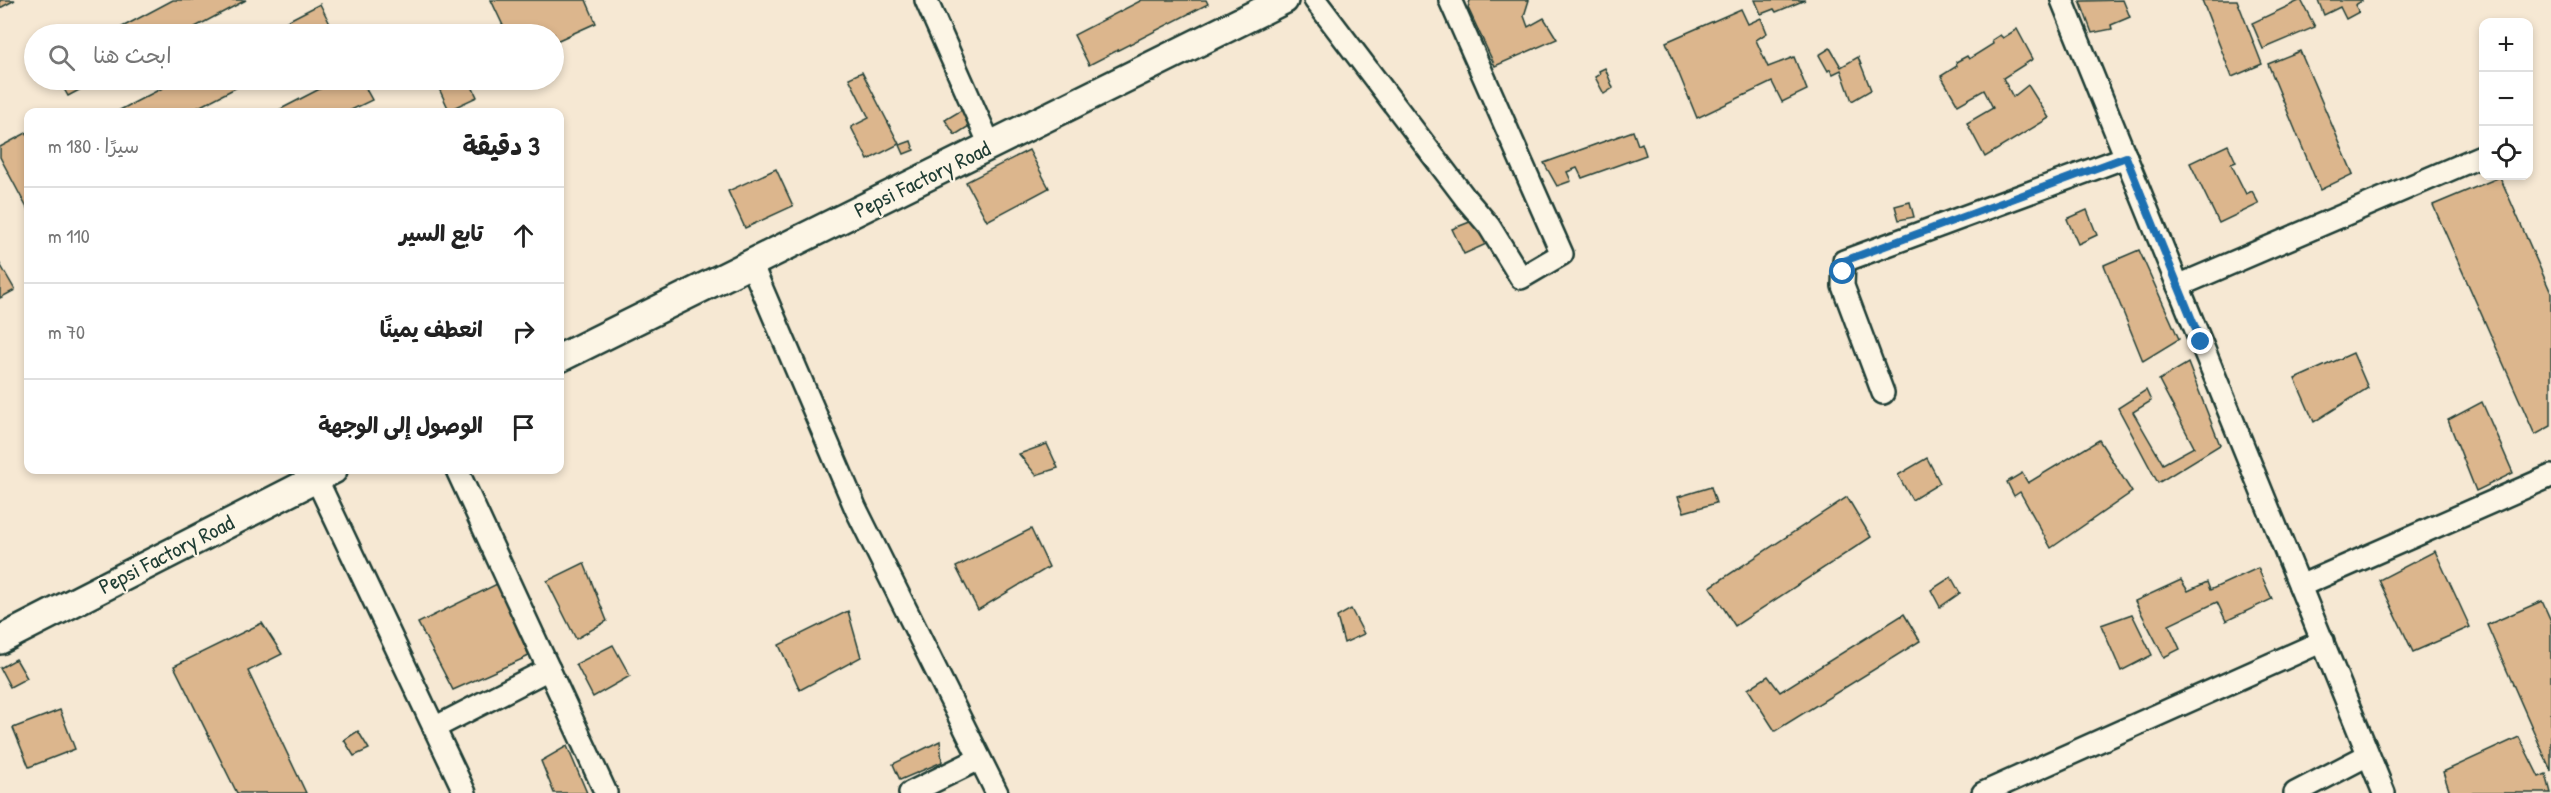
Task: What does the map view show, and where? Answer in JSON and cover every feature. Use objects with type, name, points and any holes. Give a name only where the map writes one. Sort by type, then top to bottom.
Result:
[{"type":"main road","name":"Pepsi Factory Road","points":[[564,356],[1284,0]]},
{"type":"main road","name":"Pepsi Factory Road","points":[[0,639],[324,474]]},
{"type":"street","points":[[926,0],[990,145]]},
{"type":"street","points":[[1315,0],[1489,226],[1521,278],[1563,254],[1450,0]]},
{"type":"street","points":[[2062,0],[2384,793]]},
{"type":"street","points":[[1882,393],[1843,286],[1844,261],[2126,157]]},
{"type":"street","points":[[2178,286],[2479,157]]},
{"type":"street","points":[[751,263],[855,509],[997,793]]},
{"type":"street","points":[[324,474],[434,728],[465,793]]},
{"type":"street","points":[[459,474],[606,793]]},
{"type":"street","points":[[2300,586],[2551,476]]},
{"type":"street","points":[[1983,793],[2322,641]]},
{"type":"street","points":[[434,728],[549,669]]},
{"type":"street","points":[[2295,793],[2368,755]]},
{"type":"street","points":[[910,793],[979,759]]},
{"type":"building","points":[[0,0],[15,0],[0,8]]},
{"type":"building","points":[[173,0],[246,0],[201,24],[128,24]]},
{"type":"building","points":[[491,0],[586,0],[596,23],[564,37],[564,24],[502,24]]},
{"type":"building","points":[[1142,0],[1206,0],[1208,4],[1089,65],[1074,35]]},
{"type":"building","points":[[1470,0],[1529,0],[1524,16],[1528,27],[1544,18],[1557,39],[1495,66],[1468,8]]},
{"type":"building","points":[[1755,0],[1805,0],[1776,12],[1774,9],[1761,14]]},
{"type":"building","points":[[2123,0],[2130,17],[2111,25],[2112,29],[2092,33],[2080,1]]},
{"type":"building","points":[[2202,0],[2237,0],[2262,64],[2232,77]]},
{"type":"building","points":[[2301,0],[2315,27],[2263,49],[2252,23]]},
{"type":"building","points":[[2318,0],[2362,1],[2355,5],[2359,12],[2346,19],[2340,7],[2324,15]]},
{"type":"building","points":[[320,4],[330,24],[281,24]]},
{"type":"building","points":[[1741,9],[1748,24],[1761,18],[1767,33],[1756,40],[1768,67],[1794,57],[1807,90],[1782,102],[1772,82],[1697,118],[1666,42]]},
{"type":"building","points":[[2017,29],[2033,59],[2003,78],[2013,97],[2028,85],[2049,118],[1985,157],[1967,123],[1993,108],[1984,90],[1958,105],[1941,76],[1957,66],[1956,62],[1967,56],[1969,59],[1993,44],[1992,40],[2000,35],[2003,38]]},
{"type":"building","points":[[1830,48],[1841,67],[1858,57],[1871,90],[1852,101],[1841,70],[1833,74],[1830,69],[1828,71],[1819,55]]},
{"type":"building","points":[[2300,51],[2353,174],[2320,190],[2268,64]]},
{"type":"building","points":[[1605,68],[1613,88],[1604,94],[1595,77]]},
{"type":"building","points":[[862,72],[899,144],[868,160],[851,127],[869,118],[849,78]]},
{"type":"building","points":[[65,90],[79,90],[68,96]]},
{"type":"building","points":[[159,90],[232,90],[197,108],[124,108]]},
{"type":"building","points":[[318,90],[366,90],[372,100],[355,108],[283,108]]},
{"type":"building","points":[[440,90],[474,90],[477,97],[453,108],[448,108]]},
{"type":"building","points":[[965,108],[974,123],[955,135],[945,120]]},
{"type":"building","points":[[1633,131],[1638,145],[1642,143],[1646,155],[1582,178],[1577,168],[1567,172],[1571,181],[1557,186],[1544,163]]},
{"type":"building","points":[[24,134],[24,202],[0,157],[0,147]]},
{"type":"building","points":[[911,141],[914,150],[904,154],[900,145]]},
{"type":"building","points":[[2228,145],[2236,162],[2231,164],[2246,194],[2252,191],[2259,204],[2219,223],[2190,163]]},
{"type":"building","points":[[1029,150],[1049,188],[987,221],[966,182]]},
{"type":"building","points":[[776,169],[793,206],[745,228],[728,191]]},
{"type":"building","points":[[2493,180],[2501,180],[2551,293],[2551,426],[2535,435],[2433,205]]},
{"type":"building","points":[[1910,202],[1914,217],[1899,220],[1895,206]]},
{"type":"building","points":[[2087,210],[2097,235],[2078,244],[2067,219]]},
{"type":"building","points":[[1475,220],[1493,241],[1464,254],[1452,229]]},
{"type":"building","points":[[2139,250],[2179,339],[2143,361],[2104,265]]},
{"type":"building","points":[[0,264],[15,290],[0,298]]},
{"type":"building","points":[[2353,353],[2368,388],[2314,422],[2295,379]]},
{"type":"building","points":[[2188,363],[2220,445],[2158,483],[2118,408],[2146,390],[2151,401],[2133,412],[2163,464],[2194,447],[2159,380]]},
{"type":"building","points":[[2482,402],[2513,473],[2476,491],[2448,420]]},
{"type":"building","points":[[2099,440],[2132,492],[2051,548],[2020,492],[2014,496],[2007,482],[2022,473],[2028,483]]},
{"type":"building","points":[[1047,444],[1058,468],[1036,475],[1019,454]]},
{"type":"building","points":[[1927,458],[1940,483],[1912,500],[1898,475]]},
{"type":"building","points":[[1711,487],[1716,503],[1684,512],[1678,497]]},
{"type":"building","points":[[1847,497],[1871,537],[1735,626],[1710,587]]},
{"type":"building","points":[[1031,529],[1049,567],[978,610],[956,567]]},
{"type":"building","points":[[2435,551],[2470,627],[2413,652],[2379,580]]},
{"type":"building","points":[[584,563],[607,621],[576,639],[547,581]]},
{"type":"building","points":[[2258,568],[2272,599],[2226,621],[2217,602],[2169,625],[2180,649],[2164,657],[2135,601],[2181,580],[2188,591],[2207,582],[2210,590]]},
{"type":"building","points":[[1951,577],[1960,593],[1940,607],[1931,590]]},
{"type":"building","points":[[499,583],[529,656],[453,690],[418,623]]},
{"type":"building","points":[[2542,601],[2551,621],[2551,771],[2487,625]]},
{"type":"building","points":[[1351,609],[1364,634],[1344,643],[1337,617]]},
{"type":"building","points":[[848,611],[861,657],[800,690],[779,645]]},
{"type":"building","points":[[1904,614],[1920,641],[1775,731],[1748,689],[1768,676],[1780,692]]},
{"type":"building","points":[[2132,614],[2152,655],[2121,671],[2101,625]]},
{"type":"building","points":[[262,623],[282,654],[248,671],[306,793],[237,793],[174,666]]},
{"type":"building","points":[[613,645],[630,676],[593,697],[576,664]]},
{"type":"building","points":[[16,659],[27,678],[10,687],[0,668]]},
{"type":"building","points":[[60,710],[75,749],[29,767],[13,728]]},
{"type":"building","points":[[358,731],[369,749],[354,756],[344,740]]},
{"type":"building","points":[[2519,737],[2539,777],[2546,774],[2551,793],[2450,793],[2443,772]]},
{"type":"building","points":[[940,741],[942,762],[900,780],[893,764]]},
{"type":"building","points":[[567,746],[587,793],[554,793],[541,761]]},
{"type":"route","points":[[1843,272],[1844,261],[2126,157],[2201,342]]}]
